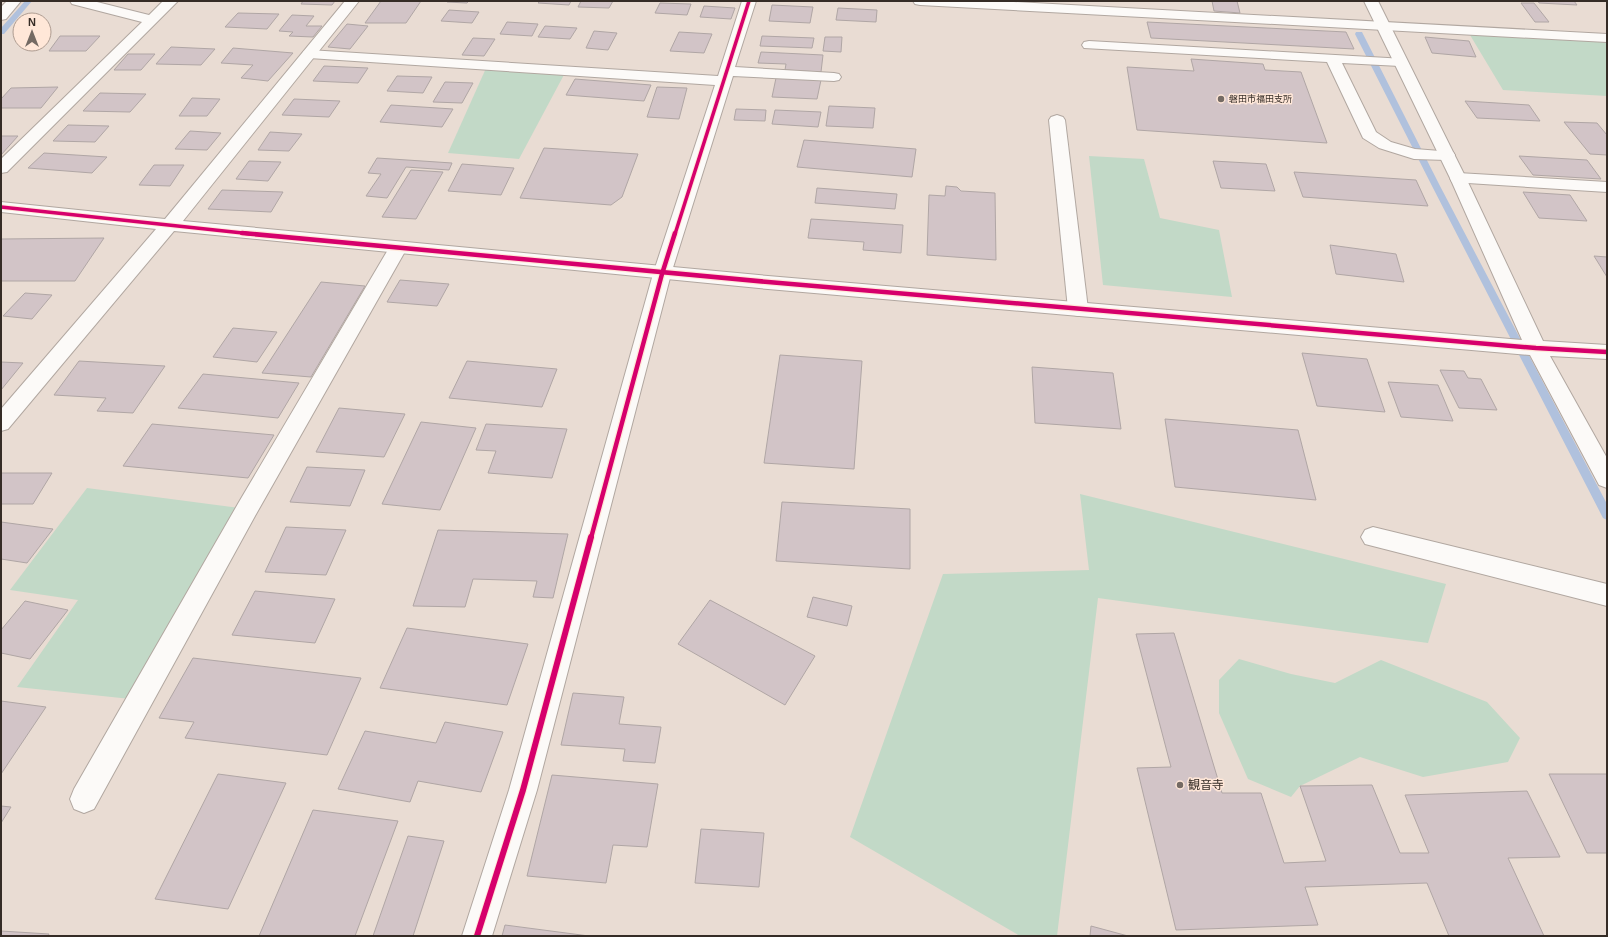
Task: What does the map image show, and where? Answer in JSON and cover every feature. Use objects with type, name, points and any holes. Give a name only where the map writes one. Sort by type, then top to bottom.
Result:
[{"type":"street","points":[[1,16],[14,1]]},
{"type":"street","points":[[77,1],[152,20]]},
{"type":"street","points":[[1,168],[172,1]]},
{"type":"street","points":[[1,423],[169,226],[352,1]]},
{"type":"street","points":[[476,936],[524,790],[662,274],[749,1]]},
{"type":"street","points":[[920,1],[1607,38]]},
{"type":"street","points":[[1370,1],[1458,178],[1536,348],[1607,479]]},
{"type":"street","points":[[1089,45],[1400,62]]},
{"type":"street","points":[[309,54],[725,76],[834,77]]},
{"type":"street","points":[[1332,58],[1369,135],[1386,144],[1414,154],[1447,156]]},
{"type":"street","points":[[1058,120],[1078,309]]},
{"type":"street","points":[[1458,178],[1607,187]]},
{"type":"street","points":[[1,207],[169,226],[662,274],[1536,348],[1607,352]]},
{"type":"street","points":[[84,799],[398,248]]},
{"type":"street","points":[[1373,537],[1607,595]]},
{"type":"green space","points":[[1467,30],[1607,38],[1607,96],[1503,90]]},
{"type":"green space","points":[[487,66],[566,71],[519,159],[448,153]]},
{"type":"green space","points":[[1089,156],[1144,159],[1160,218],[1219,230],[1232,297],[1103,285]]},
{"type":"green space","points":[[87,488],[247,509],[140,700],[17,687],[78,600],[10,590]]},
{"type":"green space","points":[[1080,494],[1446,584],[1428,643],[1098,598],[1057,936],[1020,936],[850,837],[943,574],[1089,570]]},
{"type":"green space","points":[[1239,659],[1291,674],[1335,683],[1381,660],[1487,702],[1520,738],[1508,762],[1423,777],[1360,757],[1300,786],[1291,797],[1248,779],[1219,713],[1219,680]]},
{"type":"building","points":[[303,1],[335,1],[332,5],[301,4]]},
{"type":"building","points":[[381,1],[421,1],[406,23],[365,23]]},
{"type":"building","points":[[447,1],[469,1],[467,3]]},
{"type":"building","points":[[540,1],[571,1],[569,5],[538,3]]},
{"type":"building","points":[[581,1],[613,1],[609,8],[578,7]]},
{"type":"building","points":[[1212,1],[1237,1],[1240,13],[1214,11]]},
{"type":"building","points":[[1538,1],[1574,1],[1577,5],[1539,3]]},
{"type":"building","points":[[660,3],[691,4],[687,15],[655,13]]},
{"type":"building","points":[[1521,3],[1534,3],[1549,22],[1535,22]]},
{"type":"building","points":[[772,5],[813,7],[810,23],[769,21]]},
{"type":"building","points":[[704,6],[735,8],[731,19],[700,17]]},
{"type":"building","points":[[838,8],[877,10],[876,22],[836,20]]},
{"type":"building","points":[[449,10],[479,12],[472,23],[441,21]]},
{"type":"building","points":[[238,13],[279,14],[267,29],[225,27]]},
{"type":"building","points":[[292,15],[314,16],[306,26],[322,26],[313,37],[289,36],[293,32],[279,31]]},
{"type":"building","points":[[507,22],[538,24],[532,36],[500,34]]},
{"type":"building","points":[[1147,22],[1346,32],[1354,49],[1151,38]]},
{"type":"building","points":[[347,24],[368,26],[350,49],[328,47]]},
{"type":"building","points":[[545,26],[577,28],[570,39],[538,37]]},
{"type":"building","points":[[594,31],[617,33],[608,50],[586,48]]},
{"type":"building","points":[[679,32],[712,34],[704,53],[670,51]]},
{"type":"building","points":[[60,36],[100,36],[86,51],[52,51],[52,47]]},
{"type":"building","points":[[762,36],[814,38],[812,48],[760,46]]},
{"type":"building","points":[[825,37],[842,37],[841,52],[823,51]]},
{"type":"building","points":[[1425,37],[1469,41],[1476,57],[1432,53]]},
{"type":"building","points":[[473,38],[495,39],[484,56],[462,55]]},
{"type":"building","points":[[171,47],[215,49],[201,65],[156,64]]},
{"type":"building","points":[[233,48],[293,53],[268,81],[241,78],[253,65],[221,63]]},
{"type":"building","points":[[761,52],[823,55],[821,72],[785,70],[786,64],[758,63]]},
{"type":"building","points":[[128,54],[155,54],[141,70],[114,70]]},
{"type":"building","points":[[1191,59],[1263,64],[1265,70],[1301,72],[1327,143],[1137,130],[1127,67],[1194,71]]},
{"type":"building","points":[[324,66],[368,68],[358,83],[313,81]]},
{"type":"building","points":[[397,76],[432,77],[423,93],[387,91]]},
{"type":"building","points":[[776,78],[821,80],[817,99],[772,97]]},
{"type":"building","points":[[575,79],[651,85],[644,101],[566,95]]},
{"type":"building","points":[[445,82],[473,83],[462,103],[433,102]]},
{"type":"building","points":[[58,87],[41,108],[1,108],[1,99],[11,88]]},
{"type":"building","points":[[657,87],[687,88],[679,119],[647,117]]},
{"type":"building","points":[[100,93],[146,94],[130,112],[83,111]]},
{"type":"building","points":[[192,98],[220,99],[207,116],[179,116]]},
{"type":"building","points":[[294,99],[340,101],[329,117],[282,115]]},
{"type":"building","points":[[1465,101],[1529,105],[1540,121],[1477,118]]},
{"type":"building","points":[[391,105],[453,109],[442,127],[380,122]]},
{"type":"building","points":[[829,106],[875,108],[873,128],[826,126]]},
{"type":"building","points":[[736,109],[766,110],[765,121],[734,120]]},
{"type":"building","points":[[775,110],[821,112],[818,127],[772,124]]},
{"type":"building","points":[[1564,122],[1597,123],[1607,135],[1607,155],[1590,154]]},
{"type":"building","points":[[68,125],[109,126],[95,142],[53,141]]},
{"type":"building","points":[[190,131],[221,133],[207,150],[175,149]]},
{"type":"building","points":[[270,132],[302,134],[289,151],[258,150]]},
{"type":"building","points":[[1,136],[18,136],[1,155]]},
{"type":"building","points":[[804,140],[916,149],[912,177],[797,167]]},
{"type":"building","points":[[544,148],[638,154],[622,197],[611,205],[520,198]]},
{"type":"building","points":[[44,153],[107,157],[92,173],[28,168]]},
{"type":"building","points":[[1519,156],[1587,160],[1601,179],[1533,175]]},
{"type":"building","points":[[377,158],[452,163],[449,170],[406,167],[387,198],[366,196],[381,174],[368,173]]},
{"type":"building","points":[[249,161],[281,162],[268,181],[236,179]]},
{"type":"building","points":[[1213,161],[1266,164],[1275,191],[1221,188]]},
{"type":"building","points":[[462,164],[514,168],[501,195],[448,191]]},
{"type":"building","points":[[154,165],[184,165],[170,186],[139,185]]},
{"type":"building","points":[[411,170],[443,172],[416,219],[382,217]]},
{"type":"building","points":[[1294,172],[1416,180],[1428,206],[1303,197]]},
{"type":"building","points":[[946,186],[957,187],[961,191],[995,193],[996,260],[927,255],[929,195],[945,196]]},
{"type":"building","points":[[817,188],[897,194],[895,209],[815,203]]},
{"type":"building","points":[[222,190],[283,192],[271,212],[208,209]]},
{"type":"building","points":[[1523,192],[1570,195],[1587,221],[1539,218]]},
{"type":"building","points":[[811,219],[903,225],[901,253],[863,250],[864,242],[808,238]]},
{"type":"building","points":[[104,238],[75,281],[1,281],[1,239]]},
{"type":"building","points":[[1330,245],[1396,254],[1404,282],[1336,274]]},
{"type":"building","points":[[1594,256],[1607,257],[1607,277]]},
{"type":"building","points":[[400,280],[449,284],[437,306],[387,302]]},
{"type":"building","points":[[321,282],[365,286],[311,377],[262,373]]},
{"type":"building","points":[[25,293],[52,295],[32,319],[3,316]]},
{"type":"building","points":[[233,328],[277,332],[257,362],[213,357]]},
{"type":"building","points":[[1302,353],[1367,359],[1385,412],[1317,406]]},
{"type":"building","points":[[780,355],[862,361],[854,469],[764,463]]},
{"type":"building","points":[[79,361],[165,366],[133,413],[97,411],[106,398],[54,395]]},
{"type":"building","points":[[467,361],[557,369],[542,407],[449,398]]},
{"type":"building","points":[[1,362],[23,363],[1,390]]},
{"type":"building","points":[[1032,367],[1113,373],[1121,429],[1035,423]]},
{"type":"building","points":[[1440,370],[1464,371],[1468,378],[1481,379],[1497,410],[1459,408]]},
{"type":"building","points":[[203,374],[299,383],[278,418],[178,408]]},
{"type":"building","points":[[1388,382],[1438,385],[1453,421],[1401,417]]},
{"type":"building","points":[[339,408],[405,414],[384,457],[316,452]]},
{"type":"building","points":[[1165,419],[1298,430],[1316,500],[1175,487]]},
{"type":"building","points":[[421,422],[476,428],[440,510],[382,504]]},
{"type":"building","points":[[152,424],[274,435],[248,478],[123,466]]},
{"type":"building","points":[[486,424],[567,429],[552,478],[488,473],[496,451],[476,450]]},
{"type":"building","points":[[307,467],[365,470],[350,506],[290,502]]},
{"type":"building","points":[[1,473],[52,473],[33,504],[1,504]]},
{"type":"building","points":[[782,502],[910,509],[910,569],[776,561]]},
{"type":"building","points":[[1,522],[53,529],[27,563],[1,559]]},
{"type":"building","points":[[286,527],[346,530],[326,575],[265,572]]},
{"type":"building","points":[[438,530],[568,534],[553,598],[533,597],[537,581],[473,579],[465,607],[413,606]]},
{"type":"building","points":[[255,591],[335,599],[315,643],[232,635]]},
{"type":"building","points":[[813,597],[852,606],[847,626],[807,617]]},
{"type":"building","points":[[710,600],[815,656],[785,705],[678,644]]},
{"type":"building","points":[[25,601],[68,610],[30,659],[1,653],[1,630]]},
{"type":"building","points":[[407,628],[528,644],[507,705],[380,688]]},
{"type":"building","name":"観音寺","points":[[1174,633],[1222,793],[1261,793],[1284,863],[1326,861],[1300,786],[1372,785],[1400,853],[1429,853],[1405,795],[1527,791],[1560,857],[1508,858],[1544,936],[1449,936],[1427,883],[1305,887],[1318,925],[1176,930],[1137,768],[1171,767],[1136,634]]},
{"type":"building","points":[[193,658],[361,678],[327,755],[185,738],[194,722],[159,718]]},
{"type":"building","points":[[573,693],[624,697],[619,724],[661,727],[655,763],[623,761],[625,749],[561,745]]},
{"type":"building","points":[[1,701],[46,707],[1,774]]},
{"type":"building","points":[[445,722],[503,732],[481,792],[418,781],[410,802],[338,789],[365,731],[436,743]]},
{"type":"building","points":[[218,774],[286,783],[228,909],[155,899]]},
{"type":"building","points":[[1549,774],[1607,774],[1607,853],[1587,853]]},
{"type":"building","points":[[552,775],[658,784],[647,847],[613,845],[606,883],[527,876]]},
{"type":"building","points":[[1,806],[11,807],[1,823]]},
{"type":"building","points":[[313,810],[398,821],[355,936],[259,936]]},
{"type":"building","points":[[701,829],[764,833],[759,887],[695,883]]},
{"type":"building","points":[[408,836],[444,841],[413,936],[373,936]]},
{"type":"building","points":[[505,925],[589,936],[502,936]]},
{"type":"building","points":[[1091,926],[1128,936],[1090,936]]},
{"type":"building","points":[[1,931],[49,934],[48,936],[1,936]]},
{"type":"waterway","points":[[1,32],[29,1]]},
{"type":"waterway","points":[[1359,34],[1436,186],[1607,515]]},
{"type":"cycle path","points":[[477,936],[523,790],[662,274],[749,1]]},
{"type":"cycle path","points":[[1,207],[193,228],[576,265],[1536,348],[1607,352]]},
{"type":"place","name":"磐田市福田支所","points":[[1221,99]]},
{"type":"place","name":"観音寺","points":[[1180,785]]}]
